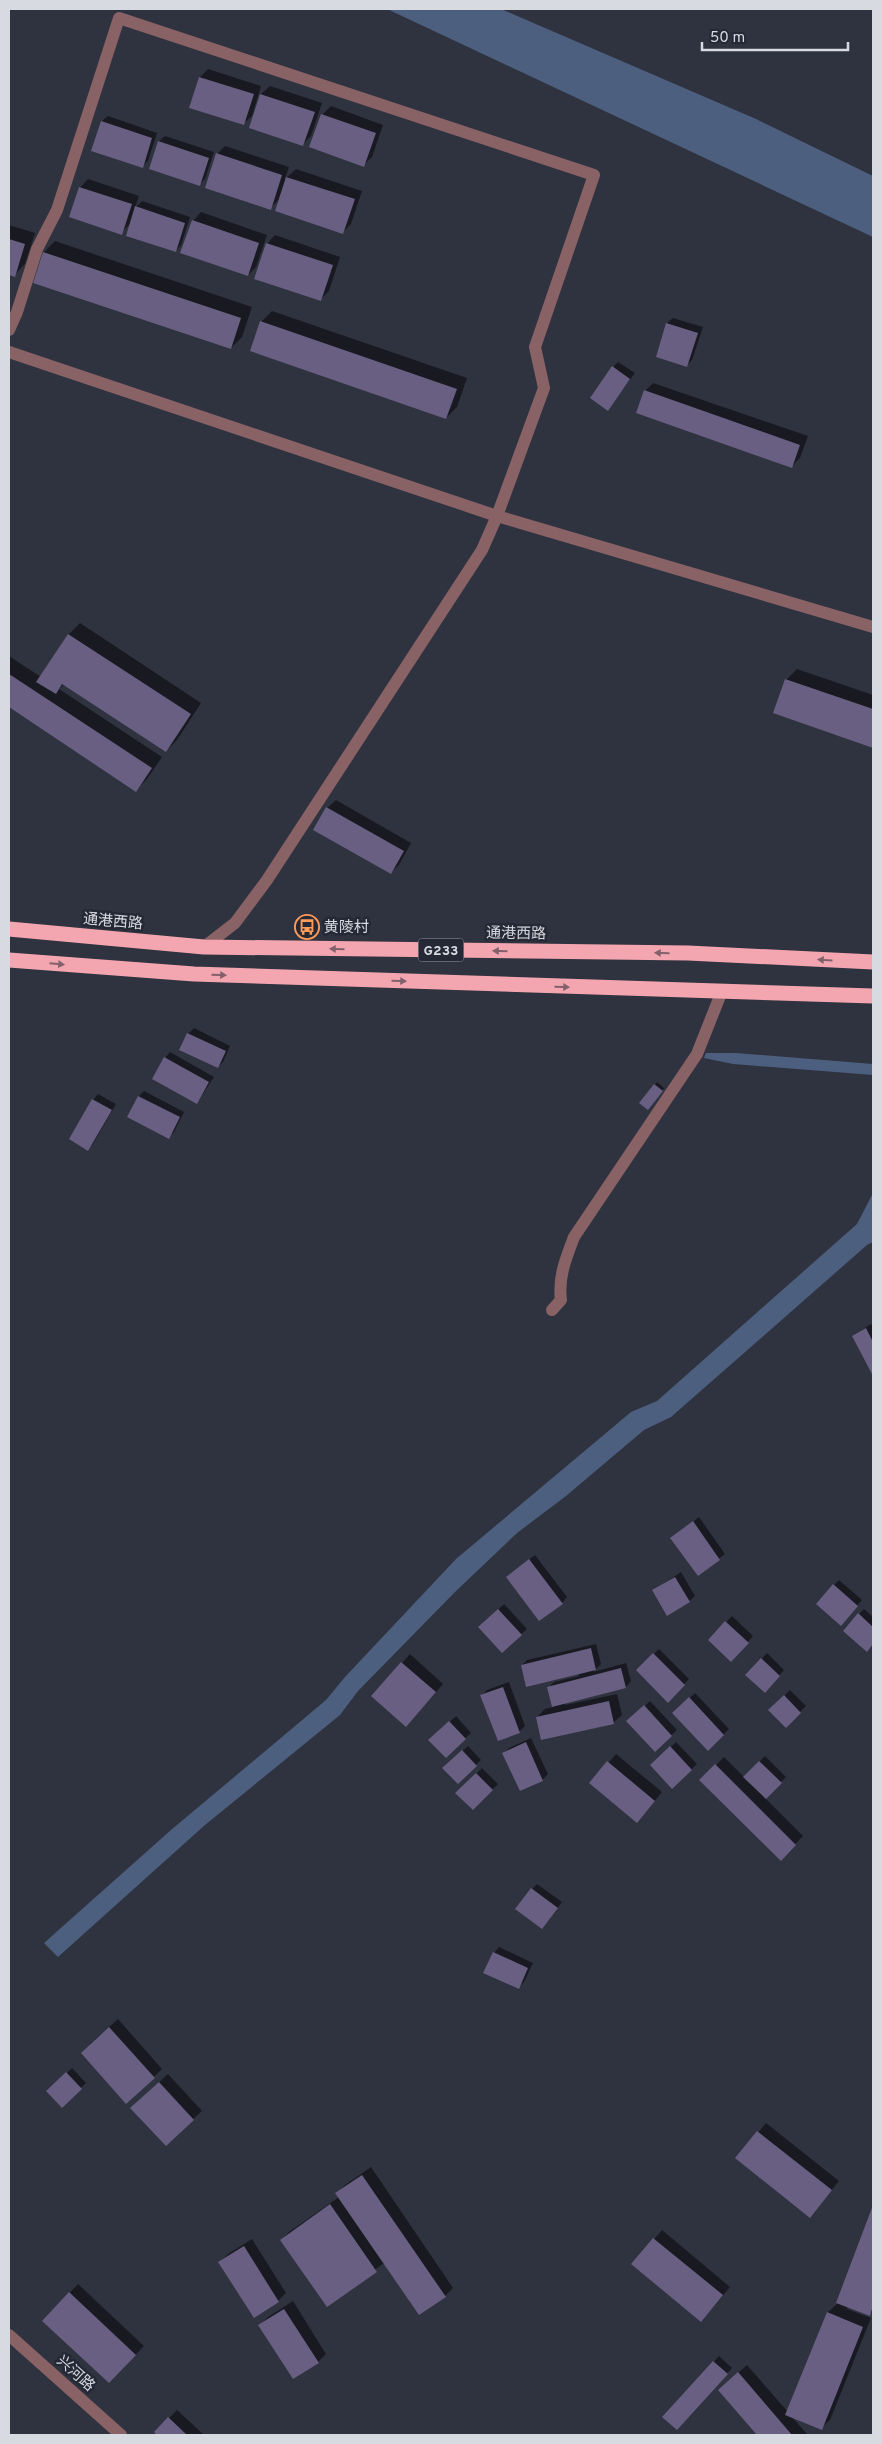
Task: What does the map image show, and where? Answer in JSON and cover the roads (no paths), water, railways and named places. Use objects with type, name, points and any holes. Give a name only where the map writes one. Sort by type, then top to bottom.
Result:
[{"type":"highway","name":"通港西路","points":[[9,929],[204,947],[688,953],[873,962]]},
{"type":"highway","name":"G233","points":[[9,960],[194,974],[873,996]]},
{"type":"street","points":[[9,330],[17,312],[37,249],[57,210],[119,18],[594,175],[535,347],[544,388],[497,516],[482,550],[267,880],[235,923],[204,947]]},
{"type":"street","points":[[9,352],[497,516],[873,627]]},
{"type":"street","points":[[552,1310],[561,1300],[559,1287],[564,1262],[574,1237],[697,1054],[722,991]]},
{"type":"street","name":"兴河路","points":[[9,2336],[121,2435]]},
{"type":"water","points":[[387,9],[501,9],[756,119],[873,176],[873,237]]},
{"type":"water","points":[[706,1053],[736,1053],[873,1064],[873,1075],[733,1064],[704,1058]]},
{"type":"water","points":[[873,1193],[873,1242],[867,1245],[671,1417],[644,1430],[566,1496],[517,1533],[455,1592],[358,1691],[340,1715],[205,1825],[58,1957],[44,1943],[171,1830],[326,1700],[345,1677],[456,1559],[631,1412],[657,1401],[857,1224]]},
{"type":"place","name":"黄陵村","points":[[307,927]]}]
